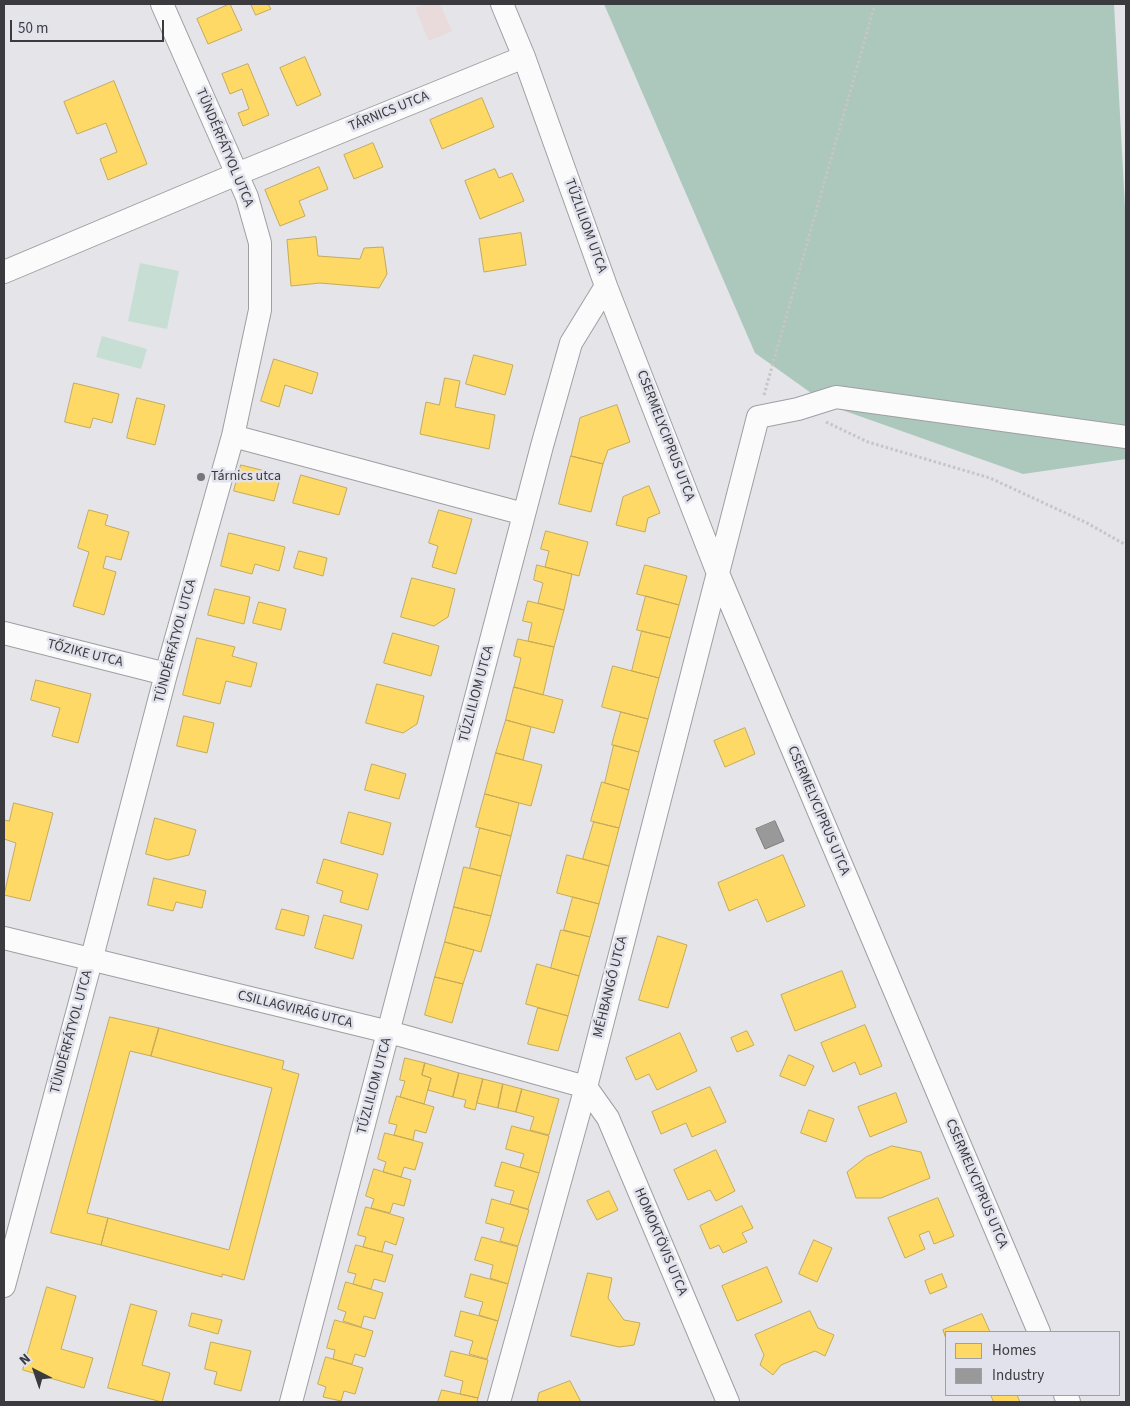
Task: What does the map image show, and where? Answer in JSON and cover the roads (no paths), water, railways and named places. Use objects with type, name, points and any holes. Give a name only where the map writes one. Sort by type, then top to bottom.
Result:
[{"type":"street","name":"TÜNDÉRFÁTYOL UTCA","points":[[4,1286],[166,674],[233,436],[260,310],[260,243],[247,197],[162,4]]},
{"type":"street","name":"TŰZLILIOM UTCA","points":[[291,1402],[524,514],[571,343],[606,286],[524,57],[502,4]]},
{"type":"street","name":"TÁRNICS UTCA","points":[[4,272],[237,174],[524,57]]},
{"type":"street","name":"CSERMELYCIPRUS UTCA","points":[[606,286],[717,571],[1039,1331]]},
{"type":"street","name":"MÉHBANGÓ UTCA","points":[[499,1402],[586,1086],[758,417],[798,409],[836,397],[1126,437]]},
{"type":"street","points":[[233,436],[524,514]]},
{"type":"street","name":"TŐZIKE UTCA","points":[[4,633],[166,674]]},
{"type":"street","name":"CSILLAGVIRÁG UTCA","points":[[4,938],[91,961],[389,1032],[586,1086]]},
{"type":"street","name":"HOMOKTÖVIS UTCA","points":[[586,1086],[608,1118],[728,1402]]},
{"type":"place","name":"Tárnics utca","points":[[201,477]]}]
